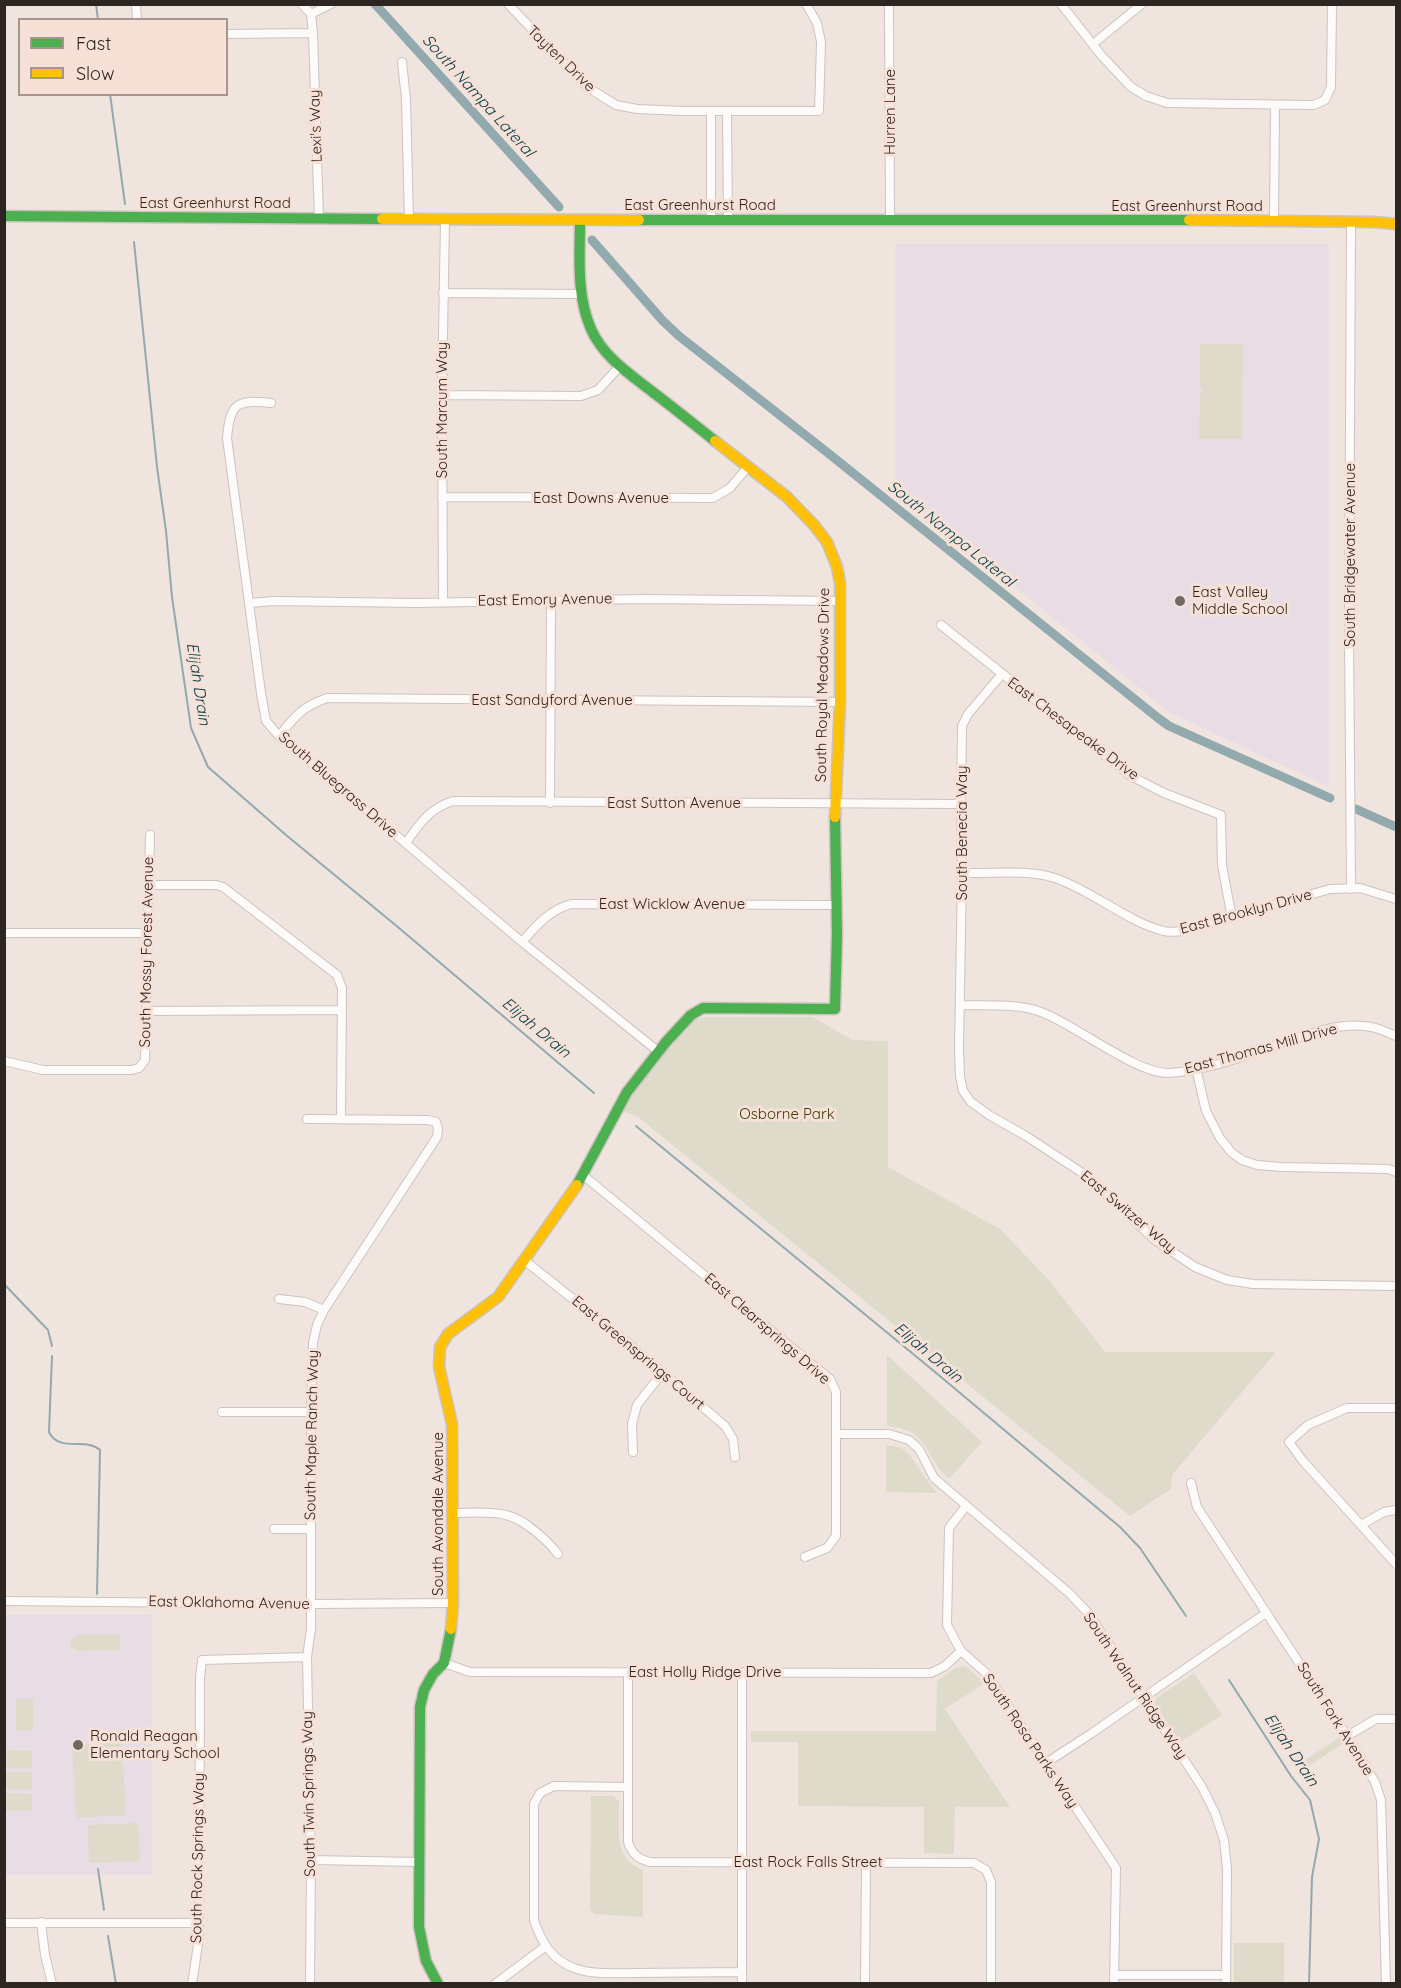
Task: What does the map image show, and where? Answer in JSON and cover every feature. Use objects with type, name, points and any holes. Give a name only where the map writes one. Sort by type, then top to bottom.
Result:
[{"type":"street","points":[[302,4],[311,14],[331,4]]},
{"type":"street","name":"Tayten Drive","points":[[508,4],[587,87],[616,105],[637,109],[819,111],[821,42],[817,23],[806,4]]},
{"type":"street","name":"Hurren Lane","points":[[889,4],[890,219]]},
{"type":"street","points":[[1061,4],[1131,87],[1146,96],[1167,103],[1275,105],[1314,105],[1325,100],[1331,87],[1332,4]]},
{"type":"street","points":[[1093,44],[1142,4]]},
{"type":"street","name":"Lexi's Way","points":[[311,14],[319,219]]},
{"type":"street","points":[[228,34],[313,33]]},
{"type":"street","points":[[402,62],[406,99],[409,220]]},
{"type":"street","points":[[1274,221],[1275,105]]},
{"type":"street","points":[[711,111],[711,219]]},
{"type":"street","points":[[728,111],[728,219]]},
{"type":"street","name":"East Greenhurst Road","points":[[4,216],[409,220],[1274,221],[1396,224]]},
{"type":"street","name":"South Marcum Way","points":[[442,601],[445,220]]},
{"type":"street","name":"South Royal Meadows Drive","points":[[580,220],[579,282],[590,328],[599,344],[620,366],[787,497],[827,542],[837,567],[840,583],[840,702],[835,804],[835,1009]]},
{"type":"street","name":"South Bridgewater Avenue","points":[[1351,222],[1349,629],[1351,889]]},
{"type":"street","points":[[443,293],[582,294]]},
{"type":"street","points":[[442,395],[581,396],[598,390],[620,366]]},
{"type":"street","name":"South Bluegrass Drive","points":[[271,403],[250,401],[235,407],[229,416],[226,438],[266,721],[279,736],[522,942],[659,1052]]},
{"type":"street","name":"East Downs Avenue","points":[[442,497],[713,498],[730,488],[748,467]]},
{"type":"street","points":[[550,599],[550,803]]},
{"type":"street","name":"East Emory Avenue","points":[[250,603],[274,601],[415,603],[550,599],[840,601]]},
{"type":"street","name":"East Chesapeake Drive","points":[[941,625],[1131,776],[1164,793],[1221,815],[1222,865],[1232,918]]},
{"type":"street","name":"South Benecia Way","points":[[960,1005],[962,726],[968,714],[1002,674]]},
{"type":"street","name":"East Sandyford Avenue","points":[[279,736],[296,715],[308,705],[327,698],[840,702]]},
{"type":"street","name":"East Sutton Avenue","points":[[406,843],[422,820],[440,805],[453,801],[961,804]]},
{"type":"street","name":"South Mossy Forest Avenue","points":[[4,1061],[43,1070],[132,1070],[139,1068],[145,1060],[150,835]]},
{"type":"street","name":"East Brooklyn Drive","points":[[962,873],[1026,874],[1052,877],[1073,885],[1126,914],[1166,932],[1183,931],[1330,889],[1369,890],[1396,899]]},
{"type":"street","points":[[149,885],[223,887],[337,975],[342,988],[341,1119],[307,1119]]},
{"type":"street","name":"East Wicklow Avenue","points":[[522,942],[544,917],[557,908],[571,904],[836,905]]},
{"type":"street","points":[[4,933],[148,933]]},
{"type":"street","name":"East Thomas Mill Drive","points":[[960,1005],[1012,1007],[1039,1011],[1153,1072],[1181,1072],[1330,1028],[1371,1027],[1396,1036]]},
{"type":"street","name":"East Switzer Way","points":[[960,1005],[960,1076],[963,1091],[972,1102],[1087,1176],[1155,1240],[1195,1266],[1227,1280],[1253,1284],[1396,1286]]},
{"type":"street","name":"South Avondale Avenue","points":[[438,1983],[426,1961],[419,1927],[419,1862],[420,1707],[424,1690],[433,1674],[444,1663],[450,1639],[453,1603],[452,1424],[439,1367],[440,1347],[448,1334],[498,1297],[583,1175],[627,1092],[691,1015],[703,1008],[835,1009]]},
{"type":"street","points":[[146,1011],[342,1010]]},
{"type":"street","points":[[1196,1068],[1206,1111],[1220,1138],[1231,1152],[1242,1160],[1257,1165],[1281,1167],[1388,1169],[1396,1172]]},
{"type":"street","name":"South Maple Ranch Way","points":[[310,1604],[311,1412],[313,1343],[317,1325],[324,1310],[437,1137],[438,1129],[436,1122],[428,1120],[341,1119]]},
{"type":"street","name":"East Clearsprings Drive","points":[[583,1175],[830,1379],[836,1392],[836,1536],[827,1548],[805,1557]]},
{"type":"street","name":"East Greensprings Court","points":[[524,1260],[663,1372],[725,1426],[733,1439],[735,1457]]},
{"type":"street","points":[[279,1299],[305,1302],[324,1310]]},
{"type":"street","points":[[633,1452],[632,1424],[637,1405],[663,1372]]},
{"type":"street","points":[[1396,1408],[1347,1408],[1308,1425],[1289,1443],[1396,1564]]},
{"type":"street","points":[[222,1412],[311,1412]]},
{"type":"street","name":"South Walnut Ridge Way","points":[[837,1434],[889,1434],[909,1440],[919,1449],[934,1478],[1069,1593],[1089,1614],[1202,1787],[1215,1813],[1224,1840],[1227,1869],[1226,1979]]},
{"type":"street","name":"South Fork Avenue","points":[[1191,1483],[1197,1507],[1375,1782],[1381,1800],[1386,1983]]},
{"type":"street","name":"South Rosa Parks Way","points":[[966,1506],[949,1528],[947,1625],[961,1651],[986,1673],[1116,1868],[1114,1979]]},
{"type":"street","points":[[1361,1525],[1384,1512],[1396,1510]]},
{"type":"street","points":[[454,1513],[507,1515],[529,1526],[558,1554]]},
{"type":"street","points":[[274,1529],[310,1529]]},
{"type":"street","name":"East Oklahoma Avenue","points":[[4,1601],[453,1603]]},
{"type":"street","name":"South Twin Springs Way","points":[[310,1604],[311,1629],[307,1657],[311,1860],[310,1983]]},
{"type":"street","points":[[1046,1763],[1266,1613]]},
{"type":"street","name":"East Holly Ridge Drive","points":[[444,1663],[470,1672],[931,1672],[945,1666],[961,1651]]},
{"type":"street","name":"South Rock Springs Way","points":[[192,1983],[199,1938],[202,1659],[307,1657]]},
{"type":"street","points":[[628,1672],[628,1787],[554,1786],[540,1793],[534,1804],[534,1920],[538,1934],[556,1958],[575,1969],[599,1973],[742,1972]]},
{"type":"street","points":[[742,1672],[742,1983]]},
{"type":"street","points":[[1347,1736],[1376,1719],[1396,1719]]},
{"type":"street","name":"East Rock Falls Street","points":[[628,1787],[628,1842],[631,1852],[640,1859],[650,1862],[974,1863],[986,1870],[991,1882],[991,1983]]},
{"type":"street","points":[[311,1860],[419,1862]]},
{"type":"street","points":[[865,1983],[866,1862]]},
{"type":"street","points":[[41,1922],[45,1955],[52,1983]]},
{"type":"street","points":[[4,1923],[199,1923]]},
{"type":"street","points":[[495,1983],[546,1946]]},
{"type":"street","points":[[1114,1979],[1226,1979]]},
{"type":"shaded area","name":"East Valley Middle School","points":[[895,244],[1329,244],[1329,787],[1169,712],[895,489]]},
{"type":"shaded area","name":"Ronald Reagan Elementary School","points":[[4,1615],[152,1615],[152,1875],[5,1875]]},
{"type":"green space","points":[[1200,344],[1243,344],[1242,439],[1199,439],[1200,395],[1203,391],[1200,387]]},
{"type":"green space","name":"Osborne Park","points":[[813,1017],[852,1040],[888,1041],[888,1167],[1000,1229],[1049,1280],[1105,1352],[1276,1352],[1172,1475],[1171,1489],[1130,1516],[638,1117],[623,1111],[638,1087],[687,1026],[696,1019]]},
{"type":"green space","points":[[887,1355],[982,1442],[949,1479],[920,1439],[902,1429],[887,1426]]},
{"type":"green space","points":[[886,1445],[899,1447],[905,1451],[937,1493],[886,1492]]},
{"type":"green space","points":[[76,1635],[120,1635],[120,1650],[77,1651],[71,1647],[71,1639]]},
{"type":"green space","points":[[965,1666],[985,1683],[945,1709],[1010,1807],[955,1807],[954,1854],[924,1853],[924,1807],[798,1806],[798,1742],[751,1742],[751,1731],[936,1731],[937,1681],[957,1667]]},
{"type":"green space","points":[[1194,1673],[1222,1715],[1180,1742],[1155,1705],[1156,1698]]},
{"type":"green space","points":[[16,1699],[33,1699],[33,1731],[16,1731]]},
{"type":"green space","points":[[1340,1737],[1344,1743],[1309,1766],[1305,1760]]},
{"type":"green space","points":[[122,1742],[126,1815],[76,1818],[72,1745]]},
{"type":"green space","points":[[7,1750],[32,1751],[32,1768],[6,1768]]},
{"type":"green space","points":[[6,1772],[32,1772],[32,1790],[6,1789]]},
{"type":"green space","points":[[6,1793],[32,1794],[32,1811],[6,1811]]},
{"type":"green space","points":[[591,1796],[613,1796],[619,1801],[619,1832],[622,1850],[633,1865],[643,1870],[643,1917],[595,1914],[590,1910]]},
{"type":"green space","points":[[138,1823],[140,1861],[89,1863],[88,1825]]},
{"type":"green space","points":[[1234,1943],[1284,1943],[1284,1983],[1234,1983]]},
{"type":"waterway","name":"Elijah Drain","points":[[96,4],[98,18]]},
{"type":"waterway","name":"South Nampa Lateral","points":[[375,4],[559,207]]},
{"type":"waterway","name":"Elijah Drain","points":[[110,96],[125,204]]},
{"type":"waterway","name":"South Nampa Lateral","points":[[592,240],[679,336],[1158,718],[1169,726],[1330,798]]},
{"type":"waterway","name":"Elijah Drain","points":[[134,242],[172,597],[191,728],[208,767],[594,1093]]},
{"type":"waterway","name":"South Nampa Lateral","points":[[1356,809],[1396,827]]},
{"type":"waterway","name":"Elijah Drain","points":[[636,1126],[1120,1527],[1140,1548],[1186,1616]]},
{"type":"waterway","points":[[4,1284],[48,1330],[52,1346]]},
{"type":"waterway","points":[[52,1356],[49,1432],[59,1442],[94,1446],[100,1450],[97,1594]]},
{"type":"waterway","name":"Elijah Drain","points":[[1229,1680],[1291,1776],[1310,1800],[1319,1839],[1312,1877],[1309,1984]]},
{"type":"waterway","points":[[98,1869],[104,1910]]},
{"type":"waterway","points":[[108,1936],[116,1984]]},
{"type":"traffic: fast","points":[[4,216],[382,219]]},
{"type":"traffic: fast","points":[[580,220],[581,289],[586,316],[596,339],[618,365],[715,441]]},
{"type":"traffic: fast","points":[[639,220],[1189,220]]},
{"type":"traffic: fast","points":[[577,1185],[627,1092],[666,1042],[691,1015],[703,1008],[835,1009],[837,934],[835,817]]},
{"type":"traffic: fast","points":[[438,1984],[426,1961],[419,1927],[420,1707],[424,1690],[433,1674],[444,1663],[451,1629]]},
{"type":"traffic: slow","points":[[382,219],[639,220]]},
{"type":"traffic: slow","points":[[1189,220],[1396,224]]},
{"type":"traffic: slow","points":[[715,441],[787,497],[827,542],[837,567],[840,583],[840,702],[835,817]]},
{"type":"traffic: slow","points":[[451,1629],[453,1603],[452,1424],[439,1367],[440,1347],[448,1334],[498,1297],[577,1185]]},
{"type":"place","name":"East Valley Middle School","points":[[1180,601]]},
{"type":"place","name":"Ronald Reagan Elementary School","points":[[78,1745]]}]
